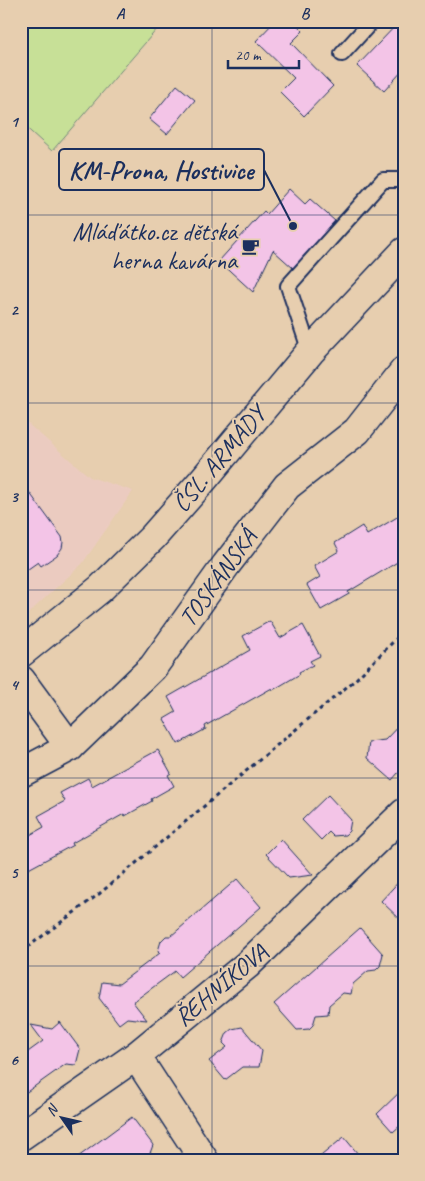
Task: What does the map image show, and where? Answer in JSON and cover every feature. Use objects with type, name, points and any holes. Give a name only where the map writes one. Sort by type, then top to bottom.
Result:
[{"type":"street","name":"ČSL. ARMÁDY","points":[[21,653],[100,589],[153,537],[310,352],[404,252]]},
{"type":"street","name":"TOSKÁNSKÁ","points":[[21,773],[70,747],[154,667],[226,565],[287,486],[358,431],[404,371]]},
{"type":"street","points":[[21,680],[70,747]]},
{"type":"street","name":"ŘEHNÍKOVA","points":[[21,1136],[136,1056],[247,965],[404,813]]},
{"type":"street","points":[[136,1056],[204,1160]]},
{"type":"lane","points":[[342,54],[372,21]]},
{"type":"lane","points":[[310,352],[288,286],[383,180],[404,180]]},
{"type":"path","points":[[21,952],[99,894],[355,680],[404,631]]},
{"type":"shaded area","points":[[21,418],[90,477],[133,491],[82,564],[21,620]]},
{"type":"green space","points":[[21,21],[164,21],[52,151],[21,123]]},
{"type":"building","points":[[275,21],[293,21],[303,31],[291,43],[333,86],[304,116],[280,92],[294,78],[256,41]]},
{"type":"building","points":[[400,21],[404,21],[404,69],[384,91],[357,66]]},
{"type":"building","points":[[177,85],[195,100],[167,134],[149,119]]},
{"type":"building","points":[[289,189],[305,204],[310,199],[335,221],[293,268],[273,250],[253,292],[219,261],[264,211],[267,214]]},
{"type":"building","points":[[21,481],[62,537],[63,542],[62,548],[57,555],[41,566],[38,562],[21,574]]},
{"type":"building","points":[[404,513],[404,558],[321,610],[307,585],[320,577],[314,566],[339,551],[335,543],[362,526],[367,535]]},
{"type":"building","points":[[270,621],[280,638],[303,625],[320,656],[310,661],[313,665],[299,672],[300,674],[205,726],[206,729],[178,744],[164,719],[176,712],[168,697],[250,650],[243,636]]},
{"type":"building","points":[[404,720],[404,772],[398,773],[392,780],[367,758],[369,742],[385,740]]},
{"type":"building","points":[[158,750],[171,773],[168,775],[174,786],[151,799],[152,801],[125,816],[124,814],[72,843],[73,845],[21,873],[21,840],[44,827],[38,816],[65,801],[60,793],[88,778],[92,786]]},
{"type":"building","points":[[328,795],[351,820],[349,831],[345,835],[333,836],[329,832],[321,840],[302,820]]},
{"type":"building","points":[[281,839],[313,875],[289,878],[266,854]]},
{"type":"building","points":[[404,876],[404,923],[381,901]]},
{"type":"building","points":[[237,879],[261,907],[180,977],[175,971],[133,1002],[147,1020],[127,1018],[119,1024],[99,998],[102,982],[119,984],[160,953],[158,951],[161,941],[166,936],[171,936]]},
{"type":"building","points":[[360,928],[383,954],[380,966],[376,970],[368,971],[353,984],[351,994],[343,993],[329,1005],[328,1014],[316,1015],[313,1025],[309,1029],[297,1030],[274,1004]]},
{"type":"building","points":[[60,1022],[80,1049],[76,1065],[66,1064],[21,1096],[21,1057],[43,1041],[31,1025],[52,1029]]},
{"type":"building","points":[[242,1027],[262,1051],[259,1067],[242,1067],[225,1080],[209,1061],[227,1047],[223,1043],[227,1033],[232,1029]]},
{"type":"building","points":[[404,1088],[404,1122],[393,1132],[377,1114]]},
{"type":"building","points":[[132,1117],[153,1145],[149,1156],[144,1160],[74,1160]]},
{"type":"building","points":[[344,1137],[363,1160],[316,1160]]},
{"type":"place","name":"KM-Prona, Hostivice","points":[[293,226]]},
{"type":"place","name":"Mláďátko.cz dětská herna kavárna","points":[[251,246]]}]
